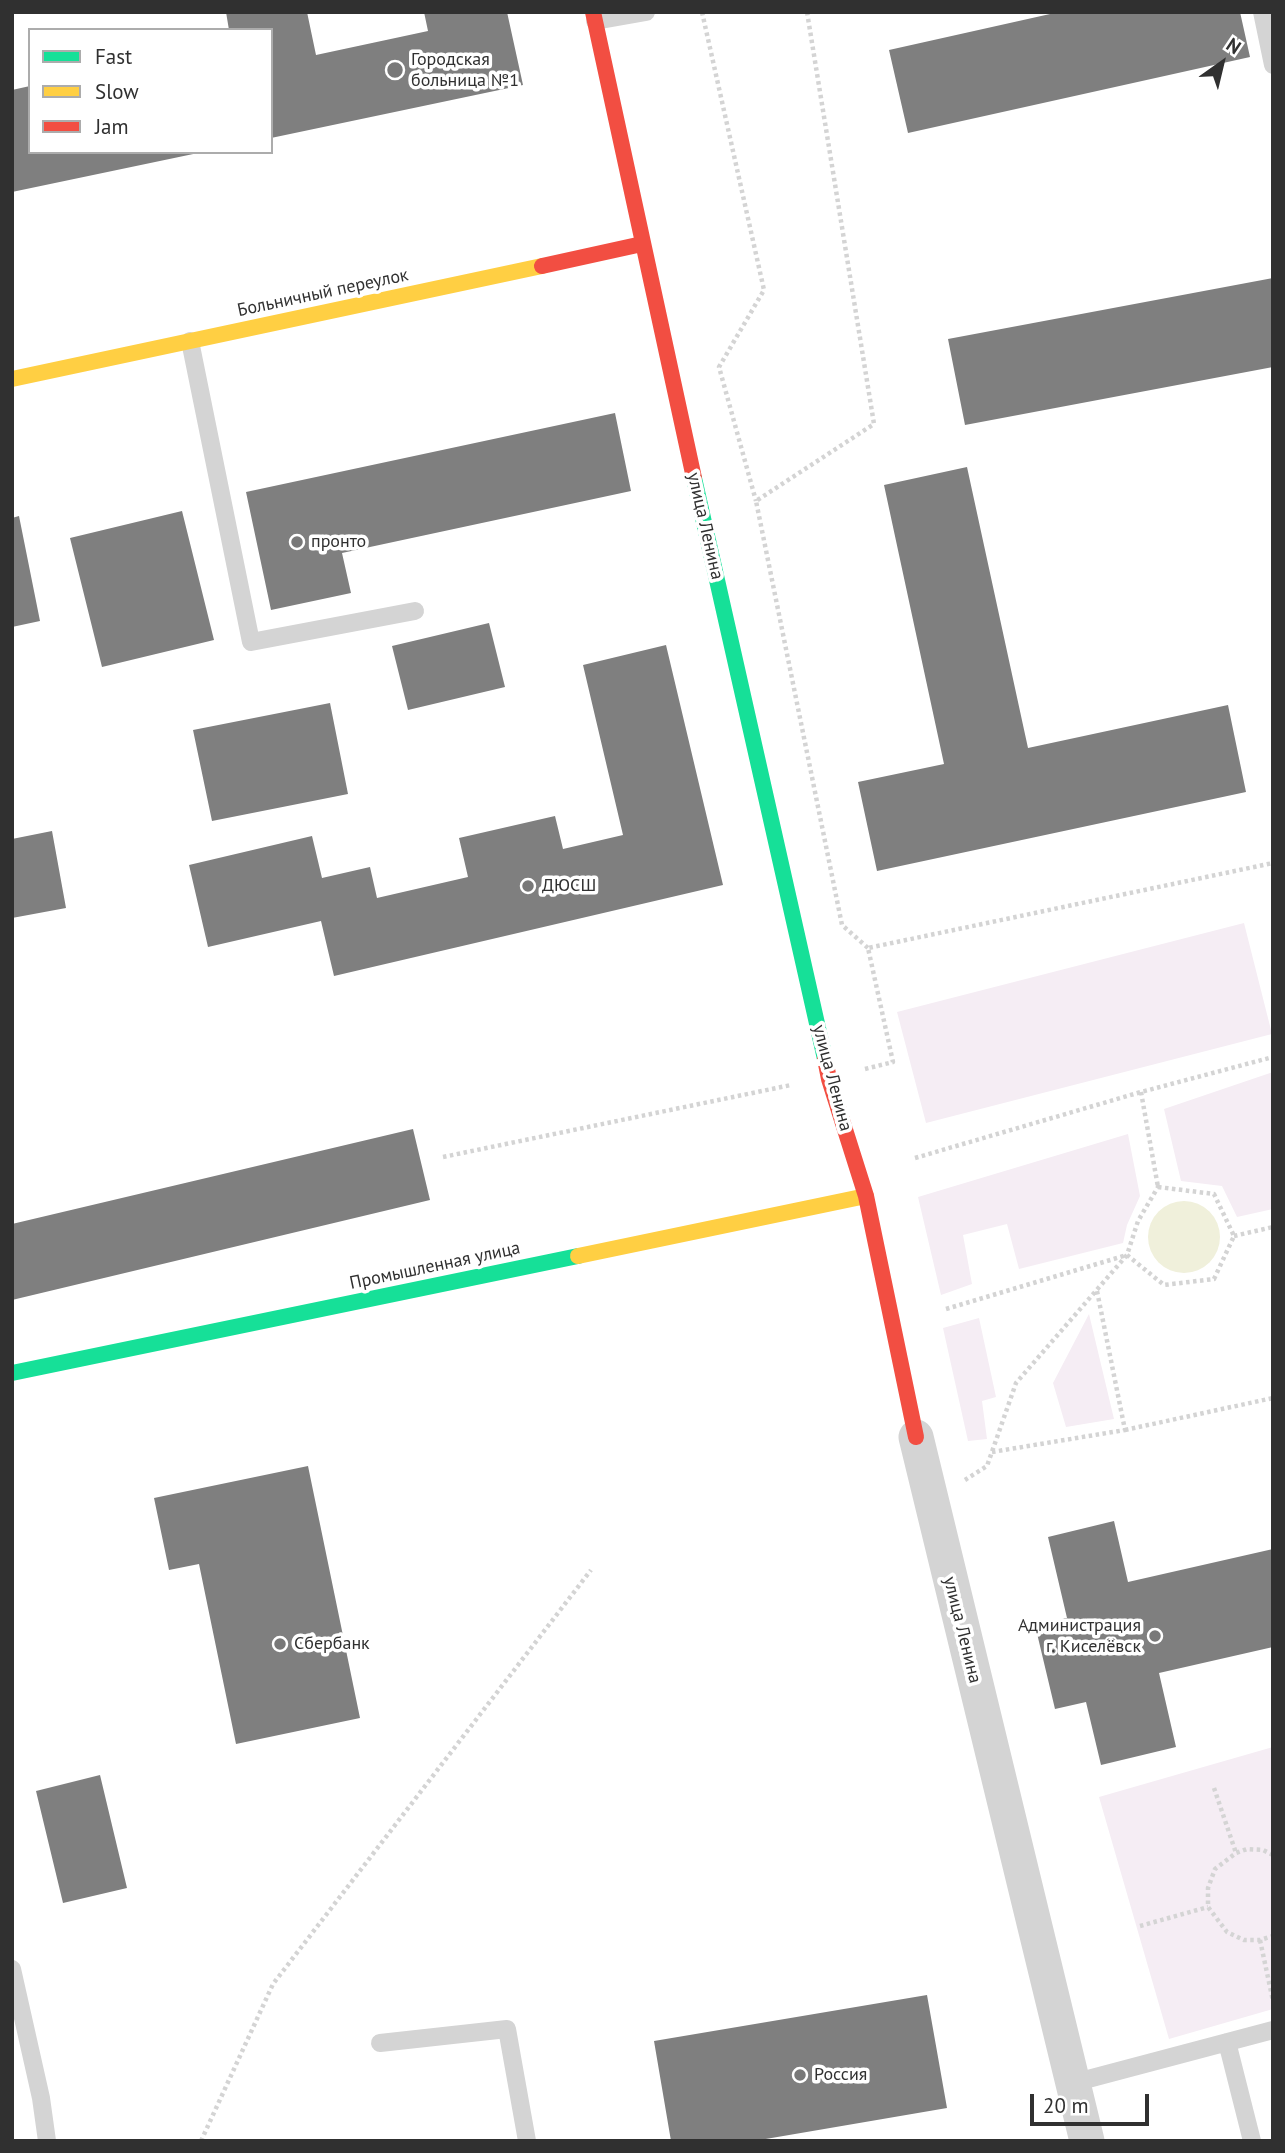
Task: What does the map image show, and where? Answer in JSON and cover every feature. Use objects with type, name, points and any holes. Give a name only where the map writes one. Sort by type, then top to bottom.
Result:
[{"type":"street","name":"улица Ленина","points":[[594,16],[642,244],[829,1079],[866,1196],[916,1437],[1087,2141]]},
{"type":"street","name":"Больничный переулок","points":[[12,379],[642,244]]},
{"type":"street","name":"Промышленная улица","points":[[12,1373],[866,1196]]},
{"type":"lane","points":[[594,16],[646,12]]},
{"type":"lane","points":[[1262,12],[1273,65]]},
{"type":"lane","points":[[190,341],[251,642],[415,611]]},
{"type":"lane","points":[[12,1969],[41,2098],[47,2141]]},
{"type":"lane","points":[[380,2043],[507,2029],[527,2141]]},
{"type":"lane","points":[[1073,2083],[1273,2030]]},
{"type":"lane","points":[[1227,2042],[1252,2141]]},
{"type":"path","points":[[443,1157],[755,1091],[829,1079],[892,1062],[868,948],[842,925],[756,501],[719,367],[764,290],[702,12]]},
{"type":"path","points":[[756,501],[874,424],[807,12]]},
{"type":"path","points":[[868,948],[1273,863]]},
{"type":"path","points":[[915,1158],[1141,1092],[1273,1057]]},
{"type":"path","points":[[931,1500],[987,1466],[1016,1383],[1127,1255],[1138,1221],[1158,1187],[1141,1092]]},
{"type":"path","points":[[1158,1187],[1214,1194],[1234,1236]]},
{"type":"path","points":[[1234,1236],[1273,1227]]},
{"type":"path","points":[[1127,1255],[1164,1285],[1214,1279],[1234,1236]]},
{"type":"path","points":[[946,1309],[1127,1255]]},
{"type":"path","points":[[1097,1290],[1125,1430]]},
{"type":"path","points":[[992,1452],[1125,1430],[1273,1398]]},
{"type":"path","points":[[201,2141],[273,1984],[591,1570]]},
{"type":"path","points":[[1214,1788],[1236,1853]]},
{"type":"path","points":[[1273,1855],[1263,1850],[1247,1849],[1236,1853],[1215,1869],[1208,1888],[1208,1907],[1227,1932],[1244,1940],[1260,1940],[1273,1936]]},
{"type":"path","points":[[1140,1926],[1208,1907]]},
{"type":"path","points":[[1260,1940],[1273,2001]]},
{"type":"shaded area","points":[[1244,923],[1272,1034],[926,1123],[897,1012]]},
{"type":"shaded area","points":[[1273,1072],[1273,1209],[1237,1217],[1222,1186],[1181,1181],[1164,1109]]},
{"type":"shaded area","points":[[1128,1134],[1140,1196],[1127,1225],[1123,1243],[1019,1269],[1007,1224],[963,1235],[972,1284],[941,1295],[918,1197]]},
{"type":"shaded area","points":[[1184,1201],[1204,1207],[1214,1217],[1220,1237],[1214,1257],[1204,1267],[1184,1273],[1164,1267],[1154,1257],[1148,1237],[1154,1217],[1164,1207]]},
{"type":"shaded area","points":[[1089,1314],[1114,1419],[1066,1427],[1053,1383]]},
{"type":"shaded area","points":[[979,1318],[996,1397],[982,1401],[987,1439],[968,1441],[943,1328]]},
{"type":"shaded area","points":[[1273,1747],[1273,2009],[1169,2039],[1099,1797]]},
{"type":"building","name":"Городская больница №1","points":[[226,12],[307,12],[316,55],[428,31],[424,12],[507,12],[523,85],[273,138],[273,28],[229,28]]},
{"type":"building","points":[[1059,12],[1240,12],[1250,57],[908,133],[889,50]]},
{"type":"building","points":[[28,86],[28,154],[193,154],[12,192],[12,90]]},
{"type":"building","points":[[1273,278],[1273,367],[965,425],[948,339]]},
{"type":"building","points":[[615,413],[631,491],[342,553],[351,593],[271,610],[246,492]]},
{"type":"building","points":[[967,467],[1028,748],[1228,705],[1246,792],[877,871],[858,782],[944,764],[884,485]]},
{"type":"building","points":[[182,511],[214,640],[102,667],[70,538]]},
{"type":"building","points":[[19,516],[40,621],[12,627],[12,518]]},
{"type":"building","points":[[489,623],[505,687],[408,710],[392,646]]},
{"type":"building","points":[[666,645],[723,885],[334,976],[321,921],[208,947],[189,865],[312,836],[322,878],[370,867],[377,898],[468,877],[459,838],[555,816],[563,849],[623,835],[583,665]]},
{"type":"building","points":[[330,703],[348,794],[212,821],[193,730]]},
{"type":"building","points":[[52,831],[66,908],[12,918],[12,839]]},
{"type":"building","points":[[413,1129],[430,1200],[12,1300],[12,1224]]},
{"type":"building","name":"Сбербанк","points":[[308,1466],[360,1718],[236,1744],[199,1564],[169,1570],[154,1498]]},
{"type":"building","name":"Администрация г. Киселёвск","points":[[1114,1521],[1128,1582],[1273,1549],[1273,1647],[1159,1673],[1176,1747],[1101,1765],[1086,1702],[1055,1709],[1035,1625],[1067,1618],[1048,1537]]},
{"type":"building","points":[[100,1775],[127,1888],[63,1903],[36,1791]]},
{"type":"building","name":"Россия","points":[[927,1995],[947,2108],[754,2141],[671,2141],[654,2041]]},
{"type":"traffic: fast","points":[[694,478],[825,1059]]},
{"type":"traffic: fast","points":[[12,1373],[578,1256]]},
{"type":"traffic: slow","points":[[12,379],[542,266]]},
{"type":"traffic: slow","points":[[578,1256],[866,1196]]},
{"type":"traffic: jam","points":[[593,12],[694,478]]},
{"type":"traffic: jam","points":[[542,266],[642,244]]},
{"type":"traffic: jam","points":[[825,1059],[866,1196],[916,1437]]},
{"type":"place","name":"Городская больница №1","points":[[395,70]]},
{"type":"place","name":"пронто","points":[[297,542]]},
{"type":"place","name":"ДЮСШ","points":[[528,886]]},
{"type":"place","name":"Администрация г. Киселёвск","points":[[1155,1636]]},
{"type":"place","name":"Сбербанк","points":[[280,1644]]},
{"type":"place","name":"Россия","points":[[800,2075]]}]
